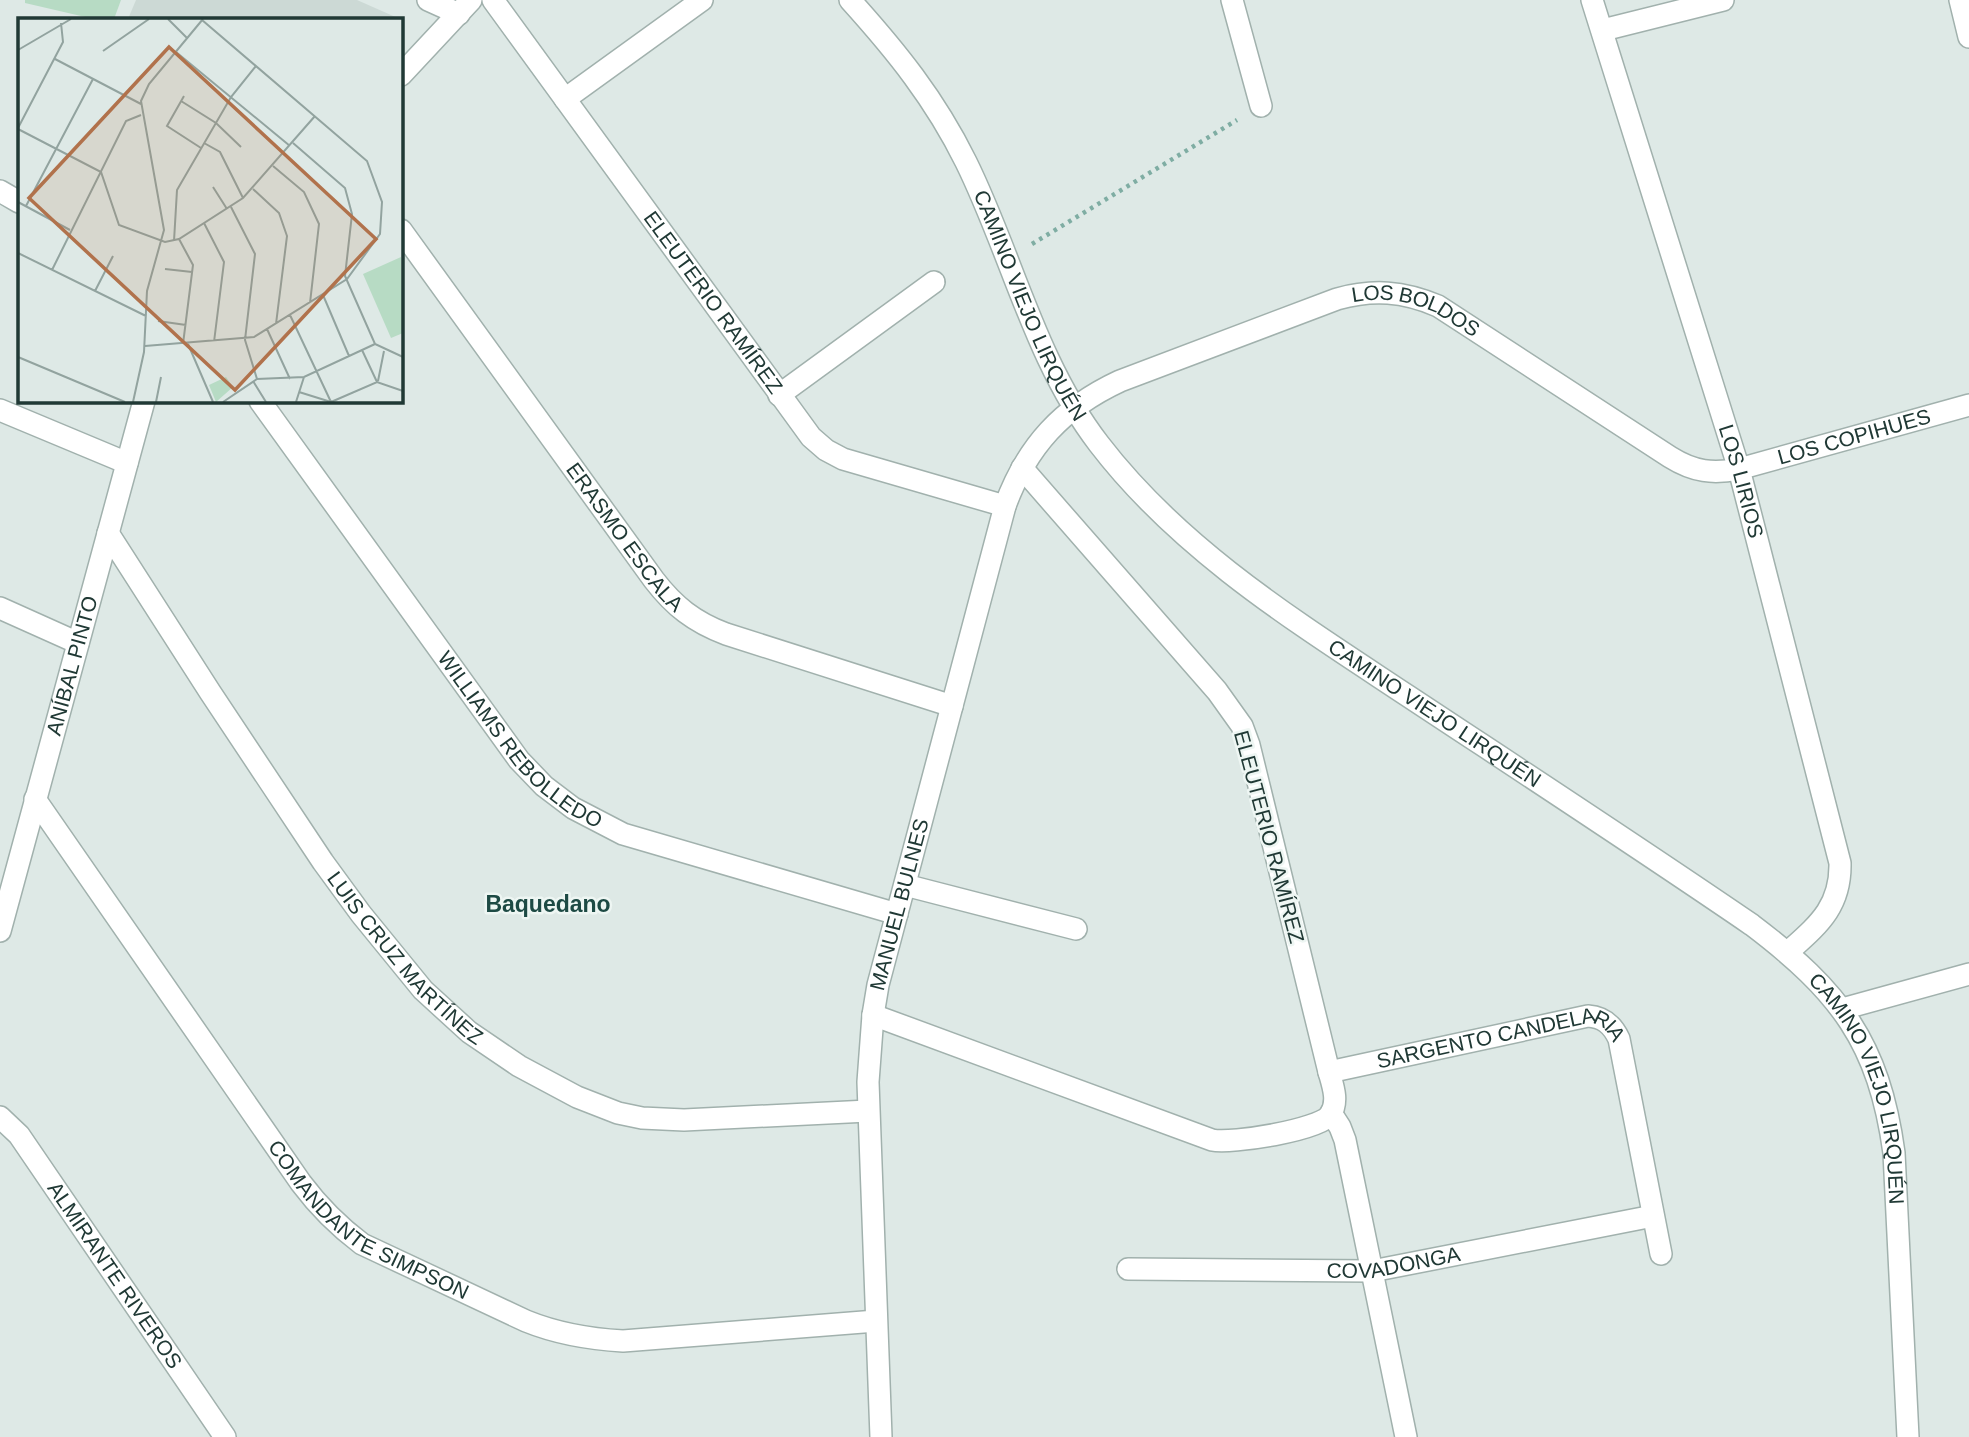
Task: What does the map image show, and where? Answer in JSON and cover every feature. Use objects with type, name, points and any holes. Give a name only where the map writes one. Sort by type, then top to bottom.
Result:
[{"type":"street","points":[[428,0],[465,7]]},
{"type":"street","name":"ELEUTERIO RAMÍREZ","points":[[494,0],[811,437],[826,450],[843,459],[1005,506]]},
{"type":"street","points":[[565,99],[702,0]]},
{"type":"street","name":"CAMINO VIEJO LIRQUÉN","points":[[850,0],[898,53],[949,128],[967,164],[1054,372],[1097,442],[1152,504],[1181,531],[1255,590],[1329,644],[1714,899],[1788,952],[1812,974],[1842,1009],[1869,1057],[1889,1120],[1894,1153],[1908,1437]]},
{"type":"street","points":[[1231,0],[1261,106]]},
{"type":"street","name":"LOS LIRIOS","points":[[1592,0],[1739,469],[1840,863],[1838,890],[1832,906],[1821,922],[1788,952]]},
{"type":"street","points":[[1603,30],[1723,0]]},
{"type":"street","points":[[1959,0],[1969,37]]},
{"type":"street","points":[[402,74],[465,7]]},
{"type":"street","points":[[0,191],[18,201]]},
{"type":"street","name":"ERASMO ESCALA","points":[[402,230],[654,580],[669,600],[687,616],[726,634],[952,706]]},
{"type":"street","points":[[779,395],[934,282]]},
{"type":"street","name":"LOS BOLDOS","points":[[1074,408],[1103,389],[1129,377],[1337,299],[1358,293],[1402,293],[1438,306],[1686,467],[1703,472],[1739,469]]},
{"type":"street","name":"ANÍBAL PINTO","points":[[0,931],[3,902],[36,799],[144,402]]},
{"type":"street","name":"WILLIAMS REBOLLEDO","points":[[261,402],[519,760],[544,786],[573,808],[623,834],[897,914]]},
{"type":"street","name":"LOS COPIHUES","points":[[1739,469],[1969,405]]},
{"type":"street","name":"MANUEL BULNES","points":[[881,1437],[868,1111],[873,1015],[897,914],[1005,506],[1022,468],[1041,439],[1074,408]]},
{"type":"street","points":[[0,410],[127,463]]},
{"type":"street","name":"ELEUTERIO RAMÍREZ","points":[[1022,468],[1217,691],[1242,726],[1249,745],[1335,1098],[1331,1113]]},
{"type":"street","name":"LUIS CRUZ MARTÍNEZ","points":[[108,533],[323,862],[423,990],[469,1032],[519,1066],[577,1097],[618,1114],[684,1120],[868,1111]]},
{"type":"street","points":[[0,608],[78,643]]},
{"type":"street","name":"COMANDANTE SIMPSON","points":[[36,799],[301,1183],[319,1207],[339,1227],[362,1244],[526,1321],[548,1330],[594,1339],[623,1341],[876,1321]]},
{"type":"street","points":[[905,885],[1076,929]]},
{"type":"street","points":[[1842,1009],[1969,974]]},
{"type":"street","points":[[873,1015],[1212,1140],[1236,1142],[1298,1128],[1319,1123],[1331,1113],[1345,1140],[1406,1437]]},
{"type":"street","name":"SARGENTO CANDELARIA","points":[[1329,1072],[1588,1016],[1607,1021],[1615,1029],[1619,1039],[1661,1254]]},
{"type":"street","name":"ALMIRANTE RIVEROS","points":[[0,1116],[19,1135],[225,1437]]},
{"type":"street","name":"COVADONGA","points":[[1128,1269],[1372,1270],[1653,1216]]},
{"type":"path","points":[[1007,259],[1261,106]]},
{"type":"shaded area","points":[[136,0],[357,0],[398,18],[128,18]]},
{"type":"green space","points":[[25,0],[121,0],[114,18],[90,18],[25,3]]},
{"type":"district","name":"Baquedano","points":[[548,904]]}]
